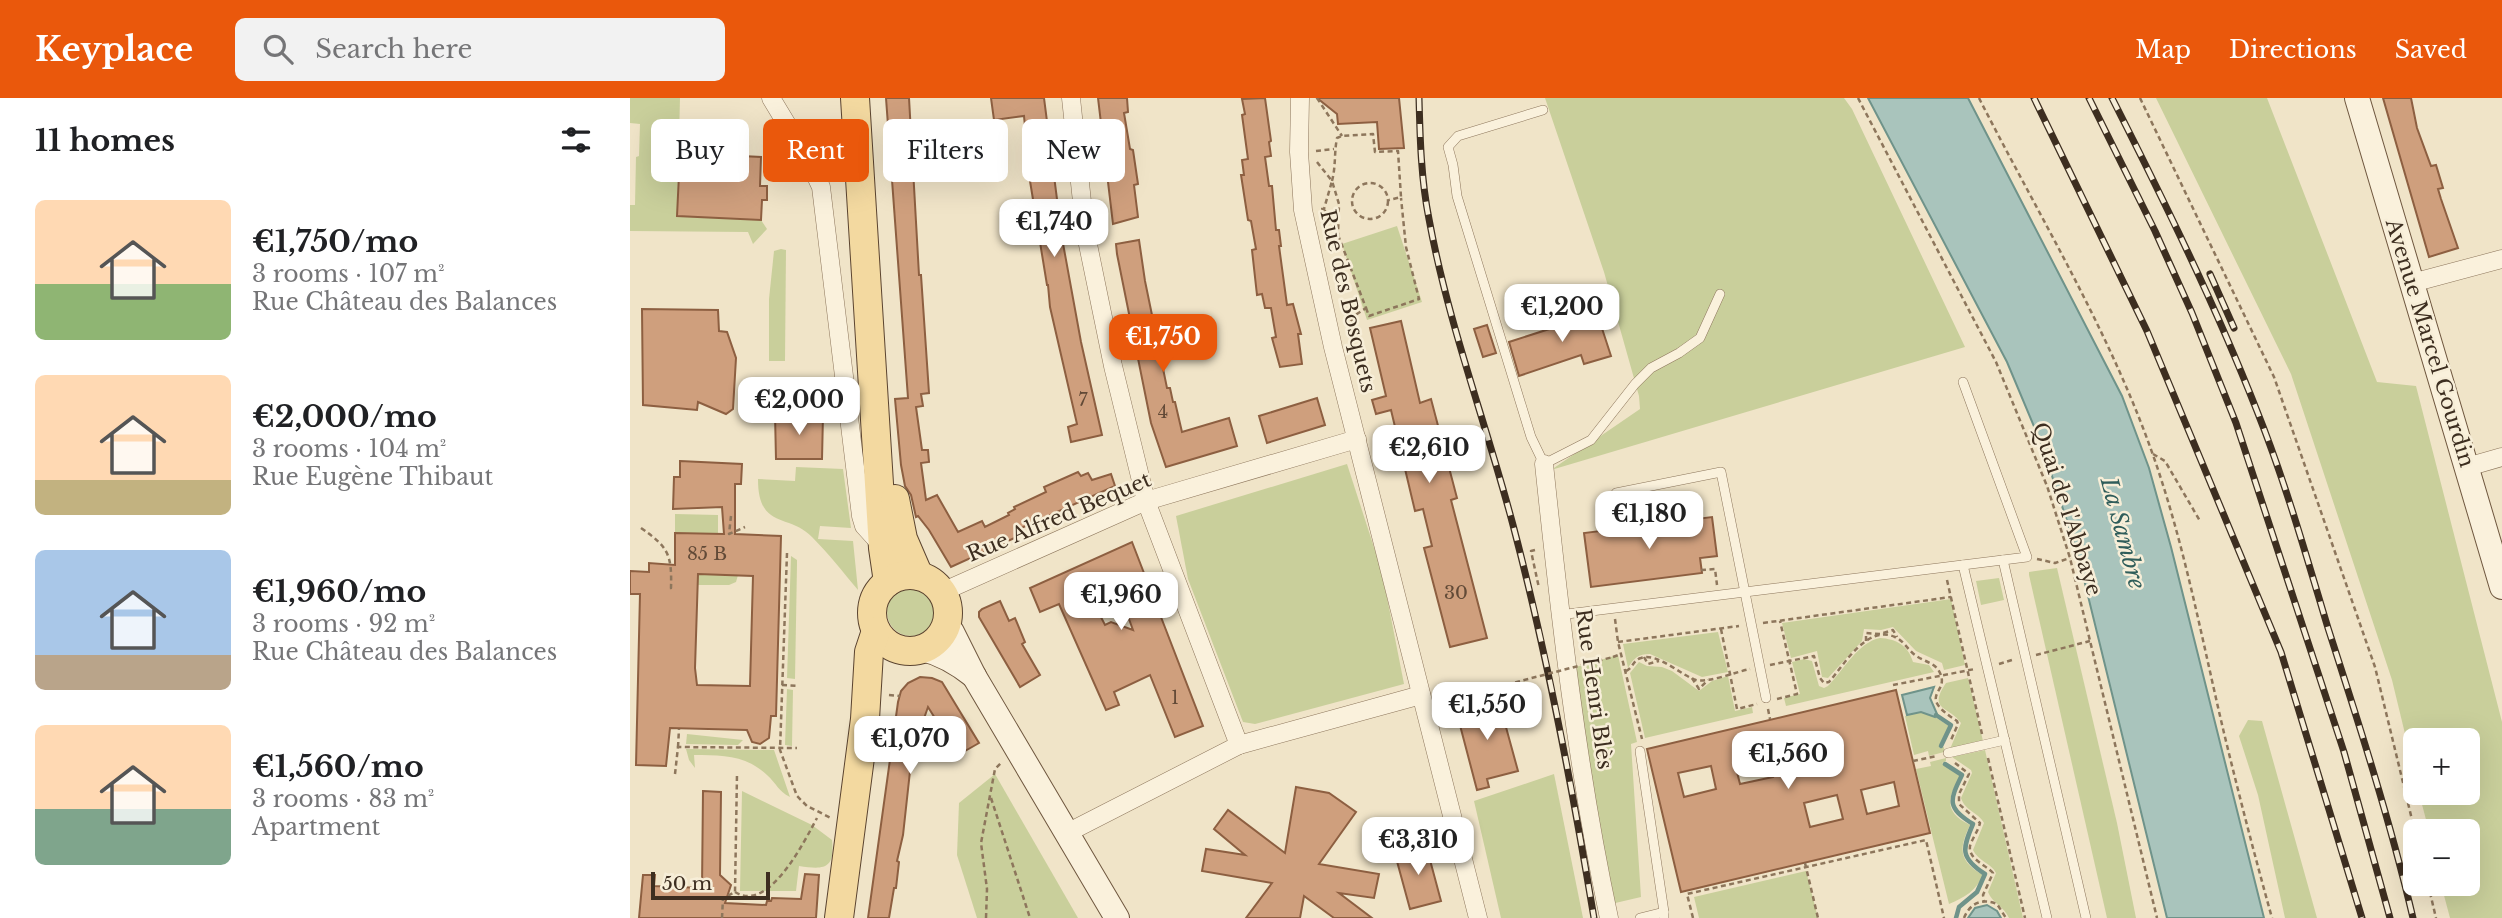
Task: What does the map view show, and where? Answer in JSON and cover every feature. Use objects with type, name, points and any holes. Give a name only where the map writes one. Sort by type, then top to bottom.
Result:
[{"type":"main road","points":[[855,98],[883,548],[888,582]]},
{"type":"main road","points":[[864,98],[897,516],[903,539],[948,614],[941,636],[884,665],[877,678],[865,719]]},
{"type":"main road","points":[[839,918],[865,719],[869,652],[876,631],[873,607],[881,589],[888,582],[904,576],[931,584]]},
{"type":"main road","points":[[876,631],[883,640],[913,650]]},
{"type":"street","points":[[771,98],[821,187],[861,516],[864,526],[883,548]]},
{"type":"street","points":[[1071,98],[1085,230],[1113,366],[1146,501],[1239,745]]},
{"type":"street","name":"Rue des Bosquets","points":[[1300,98],[1299,152],[1303,210],[1333,347],[1478,918]]},
{"type":"street","name":"Avenue Marcel Gourdin","points":[[2357,98],[2502,587]]},
{"type":"street","points":[[2412,283],[2502,259]]},
{"type":"street","name":"Rue Alfred Bequet","points":[[931,584],[1146,501],[1357,439]]},
{"type":"street","points":[[2467,467],[2502,458]]},
{"type":"street","name":"Rue Henri Blès","points":[[1544,464],[1559,615],[1594,848],[1609,918]]},
{"type":"street","points":[[946,626],[952,632],[974,676],[1117,918]]},
{"type":"street","points":[[913,650],[934,652],[959,664],[974,676]]},
{"type":"street","points":[[1067,833],[1239,745],[1422,700]]},
{"type":"lane","points":[[1544,110],[1458,136],[1448,147],[1457,195],[1531,437],[1544,464],[1591,440],[1651,368],[1700,338],[1720,295]]},
{"type":"lane","points":[[1559,615],[2027,557],[1963,382]]},
{"type":"lane","points":[[1616,493],[1721,472],[1767,700]]},
{"type":"lane","points":[[2003,560],[2085,918]]},
{"type":"lane","points":[[1963,565],[2047,918]]},
{"type":"lane","points":[[1948,753],[2005,740]]},
{"type":"lane","points":[[1640,918],[1664,915],[1642,748]]},
{"type":"path","points":[[1317,98],[1342,136]]},
{"type":"path","name":"Quai de l'Abbaye","points":[[1858,98],[1996,362],[2048,486],[2070,558],[2157,918]]},
{"type":"path","points":[[1979,98],[2123,376],[2153,454],[2193,591],[2224,733],[2272,918]]},
{"type":"path","points":[[2140,98],[2274,377],[2375,667],[2412,819]]},
{"type":"path","points":[[1373,134],[1375,152],[1398,151],[1406,247],[1419,299],[1368,316],[1338,235],[1324,209],[1332,181],[1336,165],[1337,138],[1373,134]]},
{"type":"path","points":[[1332,181],[1339,204],[1338,235]]},
{"type":"path","points":[[1369,182],[1382,187],[1389,200],[1381,216],[1368,219],[1357,214],[1352,202],[1356,189],[1369,182]]},
{"type":"path","points":[[1389,200],[1401,197]]},
{"type":"path","points":[[1303,210],[1324,209]]},
{"type":"path","points":[[1354,316],[1366,308]]},
{"type":"path","points":[[2153,454],[2165,461],[2200,521]]},
{"type":"path","points":[[731,516],[729,534],[746,527]]},
{"type":"path","points":[[641,528],[657,539],[672,563],[669,588]]},
{"type":"path","points":[[787,553],[780,747],[792,788],[797,796],[807,806],[825,816],[852,826]]},
{"type":"path","points":[[2027,557],[2055,563],[2070,558]]},
{"type":"path","points":[[1701,570],[1714,569],[1718,595]]},
{"type":"path","points":[[1618,642],[1951,597]]},
{"type":"path","points":[[1613,608],[1642,748]]},
{"type":"path","points":[[1780,621],[1797,694],[1784,697]]},
{"type":"path","points":[[1720,628],[1737,709],[1767,700]]},
{"type":"path","points":[[1626,671],[1631,669],[1638,659],[1644,657],[1659,661],[1698,681],[1814,656],[1824,683],[1829,682],[1866,641],[1893,629],[1897,638],[1916,656],[1940,671],[1942,679],[1936,703],[1940,710],[1958,724],[1947,749],[1951,761],[1969,774],[1958,798],[1959,804],[1980,824],[1970,845],[1970,852],[1993,873],[1983,895],[1984,901]]},
{"type":"path","points":[[1866,641],[1866,633],[1897,638]]},
{"type":"path","points":[[1422,700],[1474,693],[1621,654]]},
{"type":"path","points":[[1644,657],[1648,664],[1659,661]]},
{"type":"path","points":[[1691,677],[1699,689],[1708,680]]},
{"type":"path","points":[[1893,685],[1902,683]]},
{"type":"path","points":[[781,688],[798,687]]},
{"type":"path","points":[[675,774],[679,729]]},
{"type":"path","points":[[678,747],[797,748]]},
{"type":"path","points":[[1913,761],[1948,753]]},
{"type":"path","points":[[986,918],[987,889],[981,844],[995,769],[1004,760]]},
{"type":"path","points":[[735,892],[737,774]]},
{"type":"path","points":[[991,798],[1030,918]]},
{"type":"path","points":[[735,892],[742,896],[756,895],[774,883],[790,865],[817,818]]},
{"type":"path","points":[[1693,918],[1687,894],[1805,865],[1926,840],[1944,918]]},
{"type":"path","points":[[1805,865],[1818,918]]},
{"type":"path","points":[[722,918],[723,898],[735,892]]},
{"type":"path","points":[[2431,896],[2436,918]]},
{"type":"path","points":[[1964,918],[1971,906],[1984,901],[1997,905],[2006,918]]},
{"type":"green space","points":[[630,98],[680,98],[679,119],[651,119],[651,182],[678,182],[677,216],[761,220],[767,229],[753,244],[748,232],[630,231],[630,205],[635,205],[640,124],[630,123]]},
{"type":"green space","points":[[1545,98],[1844,98],[1852,109],[1965,347],[1551,470],[1640,409],[1639,396],[1604,272]]},
{"type":"green space","points":[[2156,98],[2267,98],[2377,382],[2416,386],[2502,722],[2502,918],[2450,918],[2444,896],[2480,896],[2480,819],[2426,819],[2422,805],[2480,805],[2480,728],[2404,728],[2392,680],[2291,374]]},
{"type":"green space","points":[[1397,226],[1422,302],[1367,320],[1342,244]]},
{"type":"green space","points":[[786,250],[785,361],[769,361],[769,299],[774,251]]},
{"type":"green space","points":[[1347,464],[1382,572],[1404,684],[1255,724],[1243,722],[1188,579],[1176,516]]},
{"type":"green space","points":[[796,467],[843,469],[851,528],[820,526],[818,539],[853,541],[858,590],[812,537],[794,525],[776,518],[763,506],[758,479],[795,481]]},
{"type":"green space","points":[[675,514],[718,515],[718,534],[675,533]]},
{"type":"green space","points":[[791,556],[797,560],[795,679],[787,678]]},
{"type":"green space","points":[[2057,568],[2117,823],[2136,918],[2107,918],[2029,575],[2029,572]]},
{"type":"green space","points":[[697,574],[738,575],[736,582],[729,585],[697,585]]},
{"type":"green space","points":[[1999,578],[2004,600],[1981,605],[1976,581]]},
{"type":"green space","points":[[911,588],[920,589],[928,595],[934,603],[934,621],[928,629],[920,635],[911,636],[902,635],[894,629],[888,621],[887,612],[888,603],[894,595],[902,589]]},
{"type":"green space","points":[[1951,599],[1965,665],[1944,670],[1942,663],[1916,651],[1893,627],[1881,630],[1864,629],[1862,641],[1828,678],[1822,677],[1817,651],[1791,658],[1782,623]]},
{"type":"green space","points":[[1718,632],[1728,672],[1702,677],[1650,654],[1637,657],[1628,668],[1623,644]]},
{"type":"green space","points":[[1880,638],[1901,644],[1913,662],[1929,665],[1934,672],[1786,706],[1784,698],[1800,694],[1792,662],[1804,659],[1812,661],[1819,686],[1824,688],[1858,651]]},
{"type":"green space","points":[[1618,655],[1637,742],[1631,744],[1641,897],[1611,904],[1572,668]]},
{"type":"green space","points":[[1639,662],[1672,671],[1699,691],[1712,681],[1728,676],[1735,711],[1752,707],[1753,713],[1645,738],[1630,673]]},
{"type":"green space","points":[[1968,678],[1983,741],[1950,749],[1961,723],[1942,707],[1939,699],[1946,683]]},
{"type":"green space","points":[[787,689],[793,690],[792,746],[785,745]]},
{"type":"green space","points":[[1920,712],[1949,726],[1939,746],[1944,747],[1944,752],[1929,756],[1928,751],[1914,755],[1905,716]]},
{"type":"green space","points":[[2248,720],[2262,721],[2317,918],[2285,918],[2258,795],[2239,736]]},
{"type":"green space","points":[[687,734],[743,740],[738,745],[686,744]]},
{"type":"green space","points":[[686,749],[774,750],[790,797],[751,763],[724,756],[694,755],[695,768]]},
{"type":"green space","points":[[1985,750],[2023,918],[2009,918],[1990,896],[1988,892],[1996,873],[1973,850],[1984,823],[1965,806],[1961,798],[1972,773],[1952,757]]},
{"type":"green space","points":[[1946,758],[1942,763],[1960,776],[1951,798],[1952,810],[1970,825],[1963,853],[1969,865],[1983,875],[1969,893],[1949,904],[1916,769],[1931,766],[1930,762]]},
{"type":"green space","points":[[995,774],[1078,918],[977,918],[957,855],[959,803]]},
{"type":"green space","points":[[1554,774],[1583,918],[1501,918],[1474,801]]},
{"type":"green space","points":[[742,791],[812,825],[832,840],[830,862],[816,868],[799,866],[796,891],[740,891]]},
{"type":"green space","points":[[1806,871],[1818,918],[1699,918],[1694,897]]},
{"type":"water","name":"La Sambre","points":[[1868,98],[1968,98],[2122,396],[2149,468],[2171,547],[2264,918],[2167,918],[2077,551],[2041,443],[2007,362]]},
{"type":"water","points":[[1934,687],[1930,698],[1937,714],[1935,717],[1921,712],[1907,715],[1902,695]]},
{"type":"water","points":[[1987,905],[1997,911],[2001,918],[1968,918],[1975,908]]},
{"type":"building","points":[[886,98],[909,98],[910,119],[888,119]]},
{"type":"building","points":[[991,98],[1044,98],[1047,119],[1024,119],[1024,116],[994,119]]},
{"type":"building","points":[[1098,98],[1127,98],[1128,112],[1124,113],[1125,119],[1100,119]]},
{"type":"building","points":[[1265,98],[1271,156],[1265,157],[1269,186],[1272,186],[1276,230],[1279,230],[1287,305],[1293,304],[1301,334],[1298,334],[1302,364],[1280,367],[1272,338],[1276,337],[1271,308],[1265,308],[1262,294],[1257,295],[1252,250],[1256,249],[1241,175],[1244,175],[1242,160],[1248,159],[1242,99]]},
{"type":"building","points":[[1317,98],[1399,98],[1404,148],[1379,149],[1377,122],[1338,124],[1337,114]]},
{"type":"building","points":[[2383,98],[2411,98],[2417,128],[2431,166],[2436,165],[2443,188],[2438,189],[2458,248],[2429,257]]},
{"type":"building","points":[[1125,119],[1138,184],[1134,185],[1138,217],[1113,224],[1108,182],[1125,182]]},
{"type":"building","points":[[749,156],[761,157],[760,186],[767,186],[767,200],[762,200],[761,220],[677,216],[679,182],[749,182]]},
{"type":"building","points":[[892,182],[914,182],[929,393],[921,394],[923,406],[916,407],[922,450],[928,450],[929,462],[921,463],[926,500],[937,495],[958,532],[982,521],[985,527],[1009,515],[1014,507],[1046,492],[1044,487],[1078,472],[1081,476],[1088,473],[1092,480],[1111,474],[1115,486],[1019,529],[1021,535],[951,567],[929,530],[918,516],[916,517],[911,495],[905,486],[895,399],[908,398]]},
{"type":"building","points":[[1030,182],[1055,182],[1081,342],[1102,435],[1071,442],[1068,427],[1077,424],[1047,285]]},
{"type":"building","points":[[1139,240],[1167,388],[1170,388],[1175,402],[1182,432],[1229,418],[1237,446],[1166,467],[1151,423],[1117,254],[1116,244]]},
{"type":"building","points":[[642,309],[718,310],[719,331],[727,332],[736,358],[733,409],[726,414],[698,402],[697,410],[643,405]]},
{"type":"building","points":[[1596,310],[1611,356],[1584,364],[1581,355],[1519,376],[1509,342],[1571,322],[1570,318]]},
{"type":"building","points":[[1401,321],[1420,403],[1431,399],[1457,498],[1451,500],[1487,638],[1450,647],[1424,548],[1432,546],[1423,509],[1415,511],[1391,410],[1376,414],[1372,400],[1386,396],[1370,328]]},
{"type":"building","points":[[1487,325],[1496,353],[1483,357],[1474,329]]},
{"type":"building","points":[[1317,398],[1325,425],[1267,443],[1259,416]]},
{"type":"building","points":[[775,414],[823,415],[822,459],[776,459]]},
{"type":"building","points":[[680,461],[742,464],[741,484],[735,484],[735,534],[781,536],[776,716],[771,716],[769,738],[760,744],[752,742],[747,730],[670,728],[666,766],[636,765],[640,594],[630,594],[630,571],[649,572],[649,563],[675,565],[675,533],[724,534],[722,507],[673,509],[674,477],[680,477]],"holes":[[[698,574],[753,576],[750,686],[697,685],[695,668]]]},
{"type":"building","points":[[1712,517],[1717,556],[1700,558],[1702,573],[1591,587],[1584,533]]},
{"type":"building","points":[[1132,542],[1203,726],[1175,737],[1150,675],[1114,692],[1119,705],[1106,710],[1059,604],[1040,612],[1030,588]],"holes":[[[1115,583],[1133,630],[1111,622],[1105,625],[1089,594]]]},
{"type":"building","points":[[1000,601],[1009,621],[1015,618],[1025,642],[1022,644],[1040,675],[1020,687],[979,617],[982,609]]},
{"type":"building","points":[[920,677],[942,682],[979,743],[958,755],[928,707],[912,753],[903,835],[897,861],[896,888],[889,918],[868,918],[898,702],[901,691],[908,683]]},
{"type":"building","points":[[1896,690],[1930,833],[1681,892],[1647,749]],"holes":[[[1824,739],[1830,763],[1797,771],[1791,747]],[[1767,753],[1773,777],[1740,784],[1734,760]],[[1711,766],[1716,789],[1684,797],[1678,773]],[[1894,782],[1899,806],[1867,814],[1861,790]],[[1837,795],[1843,819],[1810,827],[1804,803]]]},
{"type":"building","points":[[1498,698],[1518,771],[1487,779],[1489,787],[1477,790],[1456,710]]},
{"type":"building","points":[[1296,787],[1329,793],[1356,812],[1319,864],[1379,874],[1374,898],[1339,893],[1372,918],[1334,918],[1304,896],[1300,918],[1246,918],[1272,883],[1202,871],[1206,849],[1245,855],[1214,829],[1228,810],[1285,853]]},
{"type":"building","points":[[703,791],[721,792],[720,875],[731,885],[725,903],[766,905],[772,898],[801,899],[805,874],[819,875],[816,918],[639,918],[643,875],[655,875],[654,886],[702,888]]},
{"type":"building","points":[[1426,845],[1441,901],[1410,909],[1395,854]]},
{"type":"waterway","points":[[1936,715],[1951,725],[1941,746]]},
{"type":"waterway","points":[[1945,764],[1962,775],[1953,803],[1958,813],[1973,824],[1965,847],[1967,858],[1985,874],[1977,892],[1959,907],[1956,918]]},
{"type":"railway","points":[[1419,98],[1424,189],[1437,258],[1537,622],[1594,918]]},
{"type":"railway","points":[[2034,98],[2147,331],[2281,652],[2362,918]]},
{"type":"railway","points":[[2089,98],[2155,231],[2192,313],[2236,423],[2344,752],[2390,918]]},
{"type":"railway","points":[[2112,98],[2206,292],[2267,437],[2374,772],[2413,918]]},
{"type":"railway","points":[[2210,274],[2234,328]]}]
